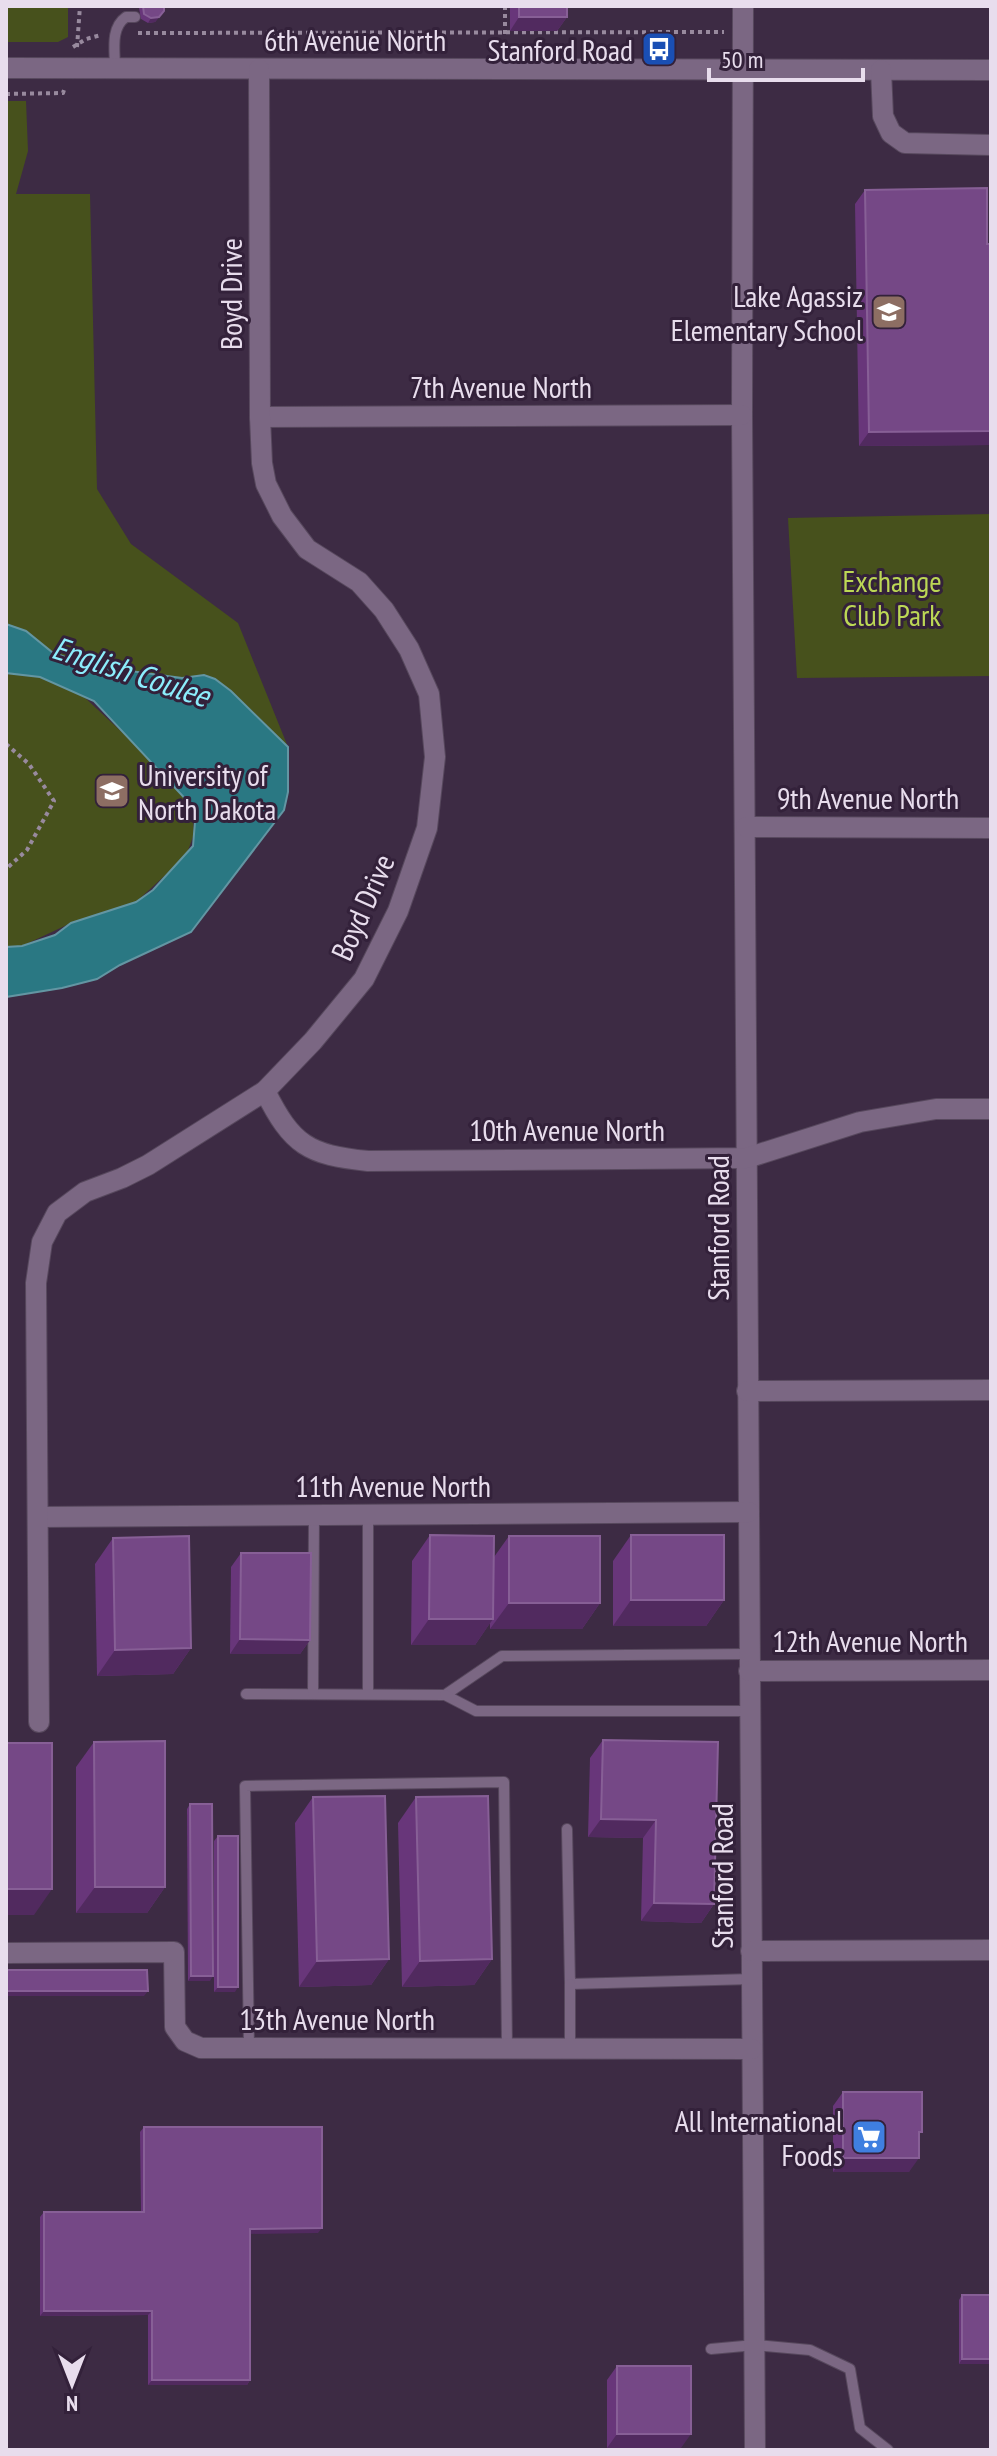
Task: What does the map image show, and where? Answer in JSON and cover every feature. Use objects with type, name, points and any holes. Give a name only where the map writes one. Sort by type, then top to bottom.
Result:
[{"type":"street","name":"Stanford Road","points":[[743,6],[742,415],[755,2450]]},
{"type":"street","name":"6th Avenue North","points":[[6,68],[991,70]]},
{"type":"street","name":"Boyd Drive","points":[[39,1722],[36,1283],[42,1242],[57,1213],[85,1192],[148,1165],[265,1091],[313,1041],[364,979],[398,911],[427,828],[435,757],[429,694],[409,649],[384,610],[359,582],[307,549],[282,516],[266,484],[260,417],[259,69]]},
{"type":"street","points":[[881,70],[883,116],[891,133],[905,143],[991,145]]},
{"type":"street","name":"7th Avenue North","points":[[260,417],[742,415]]},
{"type":"street","name":"9th Avenue North","points":[[746,827],[991,828]]},
{"type":"street","name":"10th Avenue North","points":[[265,1091],[280,1121],[302,1144],[335,1157],[368,1161],[747,1158],[860,1122],[936,1109],[991,1109]]},
{"type":"street","points":[[747,1391],[991,1390]]},
{"type":"street","name":"11th Avenue North","points":[[38,1517],[749,1512]]},
{"type":"street","name":"12th Avenue North","points":[[749,1662],[991,1670]]},
{"type":"street","points":[[751,1951],[991,1950]]},
{"type":"street","name":"13th Avenue North","points":[[6,1953],[174,1952],[175,2027],[185,2041],[201,2048],[752,2049]]},
{"type":"lane","points":[[115,68],[115,34],[122,19],[135,17]]},
{"type":"lane","points":[[313,1694],[314,1515]]},
{"type":"lane","points":[[368,1515],[368,1694]]},
{"type":"lane","points":[[445,1695],[502,1656],[749,1662]]},
{"type":"lane","points":[[246,1694],[445,1695],[476,1711],[750,1711]]},
{"type":"lane","points":[[249,2048],[245,1786],[504,1782],[507,2049]]},
{"type":"lane","points":[[567,1829],[570,2049]]},
{"type":"lane","points":[[570,1984],[752,1979]]},
{"type":"lane","points":[[711,2349],[755,2345],[810,2350],[850,2369],[860,2428],[888,2450]]},
{"type":"path","points":[[505,6],[505,34]]},
{"type":"path","points":[[77,46],[86,39],[115,34],[724,32]]},
{"type":"path","points":[[6,744],[29,764],[54,801],[27,850],[6,869]]},
{"type":"green space","points":[[6,6],[68,6],[68,37],[58,42],[6,42]]},
{"type":"green space","points":[[6,101],[26,101],[28,151],[16,194],[90,194],[97,489],[131,544],[238,623],[288,747],[231,691],[215,680],[86,665],[52,652],[26,631],[6,624]]},
{"type":"green space","name":"Exchange Club Park","points":[[991,514],[991,676],[797,678],[788,518]]},
{"type":"green space","name":"University of North Dakota","points":[[6,673],[40,677],[81,694],[143,752],[192,806],[194,834],[186,856],[136,902],[71,923],[22,946],[6,947]]},
{"type":"shaded area","points":[[6,624],[26,631],[52,652],[86,665],[182,678],[204,675],[215,679],[288,747],[288,792],[284,810],[191,932],[97,979],[6,997],[6,947],[22,946],[55,935],[71,923],[136,902],[153,890],[193,846],[195,822],[192,806],[94,701],[40,677],[6,673]]},
{"type":"building","points":[[143,6],[164,6],[164,11],[159,17],[151,18],[144,14]]},
{"type":"building","points":[[519,6],[567,6],[567,17],[519,17]]},
{"type":"building","points":[[987,188],[987,244],[991,244],[991,431],[869,432],[865,190]]},
{"type":"building","points":[[430,1535],[494,1536],[493,1619],[429,1619]]},
{"type":"building","points":[[631,1535],[724,1535],[724,1600],[631,1600]]},
{"type":"building","points":[[189,1536],[191,1648],[115,1650],[113,1538]]},
{"type":"building","points":[[509,1536],[600,1536],[600,1603],[509,1603]]},
{"type":"building","points":[[241,1553],[311,1553],[310,1640],[240,1639]]},
{"type":"building","points":[[603,1740],[718,1742],[714,1904],[654,1903],[656,1820],[601,1819]]},
{"type":"building","points":[[165,1741],[165,1887],[95,1887],[94,1742]]},
{"type":"building","points":[[6,1743],[52,1743],[52,1889],[6,1889]]},
{"type":"building","points":[[385,1796],[389,1959],[317,1961],[313,1797]]},
{"type":"building","points":[[488,1796],[492,1959],[420,1961],[416,1797]]},
{"type":"building","points":[[190,1804],[212,1804],[213,1976],[191,1976]]},
{"type":"building","points":[[218,1836],[238,1836],[238,1987],[218,1987]]},
{"type":"building","points":[[6,1970],[147,1970],[148,1991],[6,1991]]},
{"type":"building","points":[[843,2092],[922,2092],[919,2158],[843,2158]]},
{"type":"building","points":[[144,2127],[322,2127],[322,2228],[250,2229],[250,2380],[152,2380],[152,2311],[44,2311],[44,2212],[144,2212]]},
{"type":"building","points":[[962,2295],[991,2295],[991,2359],[962,2359]]},
{"type":"building","points":[[617,2366],[691,2366],[691,2434],[617,2434]]},
{"type":"place","name":"Stanford Road","points":[[659,49]]},
{"type":"place","name":"Lake Agassiz Elementary School","points":[[889,312]]},
{"type":"place","name":"University of North Dakota","points":[[112,791]]},
{"type":"place","name":"All International Foods","points":[[869,2137]]},
{"type":"water label","name":"English Coulee","points":[[131,671]]}]
